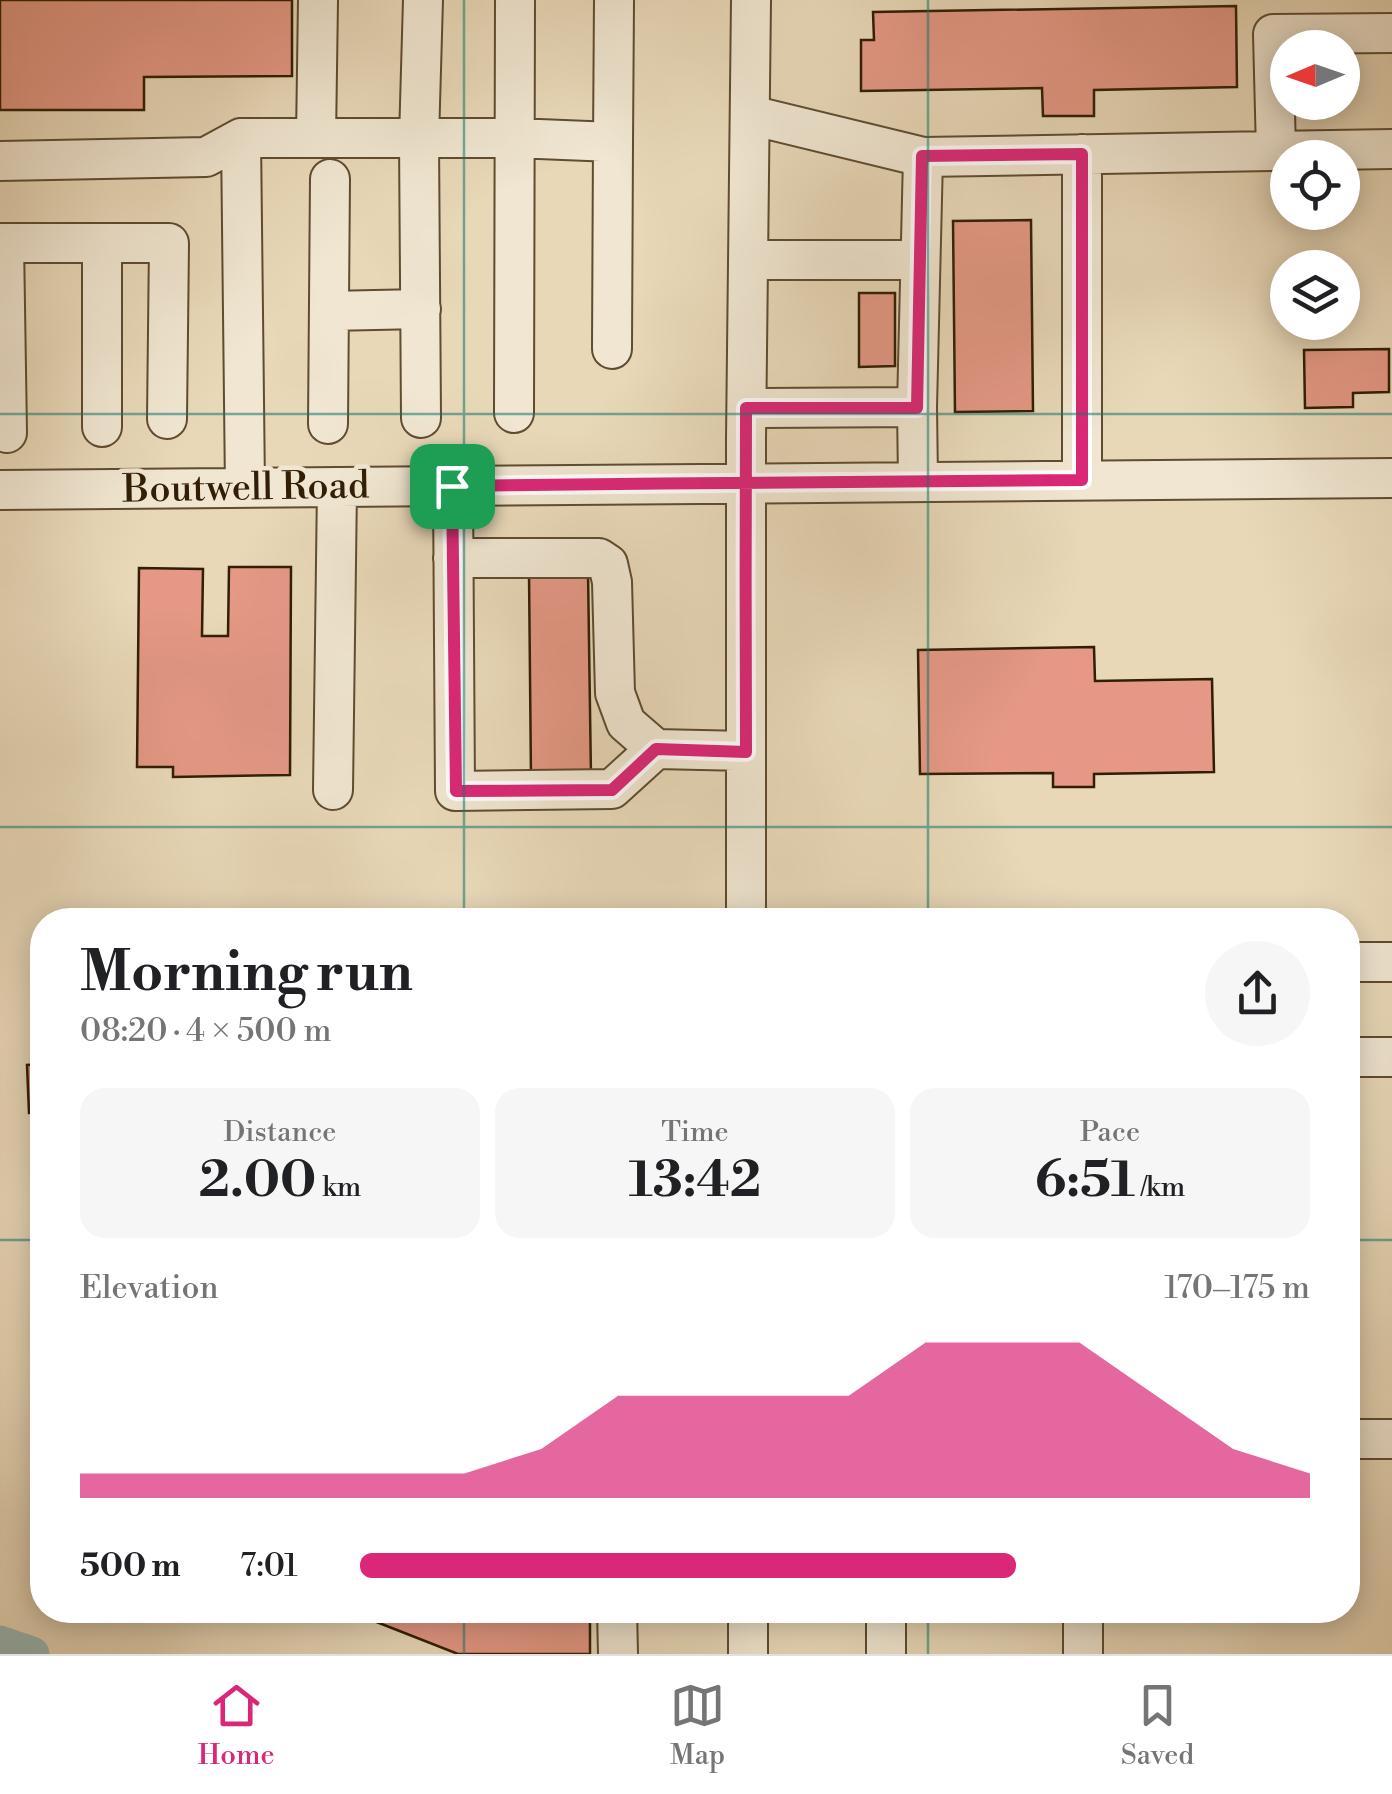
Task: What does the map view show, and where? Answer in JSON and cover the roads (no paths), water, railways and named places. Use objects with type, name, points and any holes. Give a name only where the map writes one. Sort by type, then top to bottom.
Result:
[{"type":"street","points":[[316,138],[318,0]]},
{"type":"street","points":[[421,418],[419,139],[423,0]]},
{"type":"street","points":[[514,412],[516,0]]},
{"type":"street","points":[[612,349],[614,0]]},
{"type":"street","points":[[746,908],[751,0]]},
{"type":"street","points":[[1276,140],[1273,34],[1392,32]]},
{"type":"street","points":[[750,115],[922,156],[1270,151]]},
{"type":"street","points":[[241,138],[245,488]]},
{"type":"street","points":[[0,161],[206,157],[241,138],[612,142]]},
{"type":"street","points":[[1360,150],[1392,149]]},
{"type":"street","points":[[1082,154],[1082,480]]},
{"type":"street","points":[[918,481],[922,156]]},
{"type":"street","points":[[328,424],[330,179]]},
{"type":"street","points":[[7,433],[2,244],[169,243],[167,419]]},
{"type":"street","points":[[102,244],[102,427]]},
{"type":"street","points":[[748,260],[920,260]]},
{"type":"street","points":[[329,311],[421,309]]},
{"type":"street","points":[[746,408],[917,408]]},
{"type":"street","name":"Boutwell Road","points":[[0,490],[1392,478]]},
{"type":"street","points":[[452,486],[456,791],[612,790],[656,749]]},
{"type":"street","points":[[333,790],[337,487]]},
{"type":"street","points":[[454,558],[599,558],[608,564],[612,582],[614,693],[626,723],[656,749],[746,752]]},
{"type":"street","points":[[1360,962],[1392,962]]},
{"type":"street","points":[[1360,1057],[1392,1057]]},
{"type":"street","points":[[1360,1439],[1392,1438]]},
{"type":"street","points":[[617,1623],[618,1654]]},
{"type":"street","points":[[748,1623],[748,1654]]},
{"type":"street","points":[[886,1623],[886,1654]]},
{"type":"street","points":[[1083,1623],[1083,1654]]},
{"type":"waterway","points":[[0,1643],[32,1654]]}]
